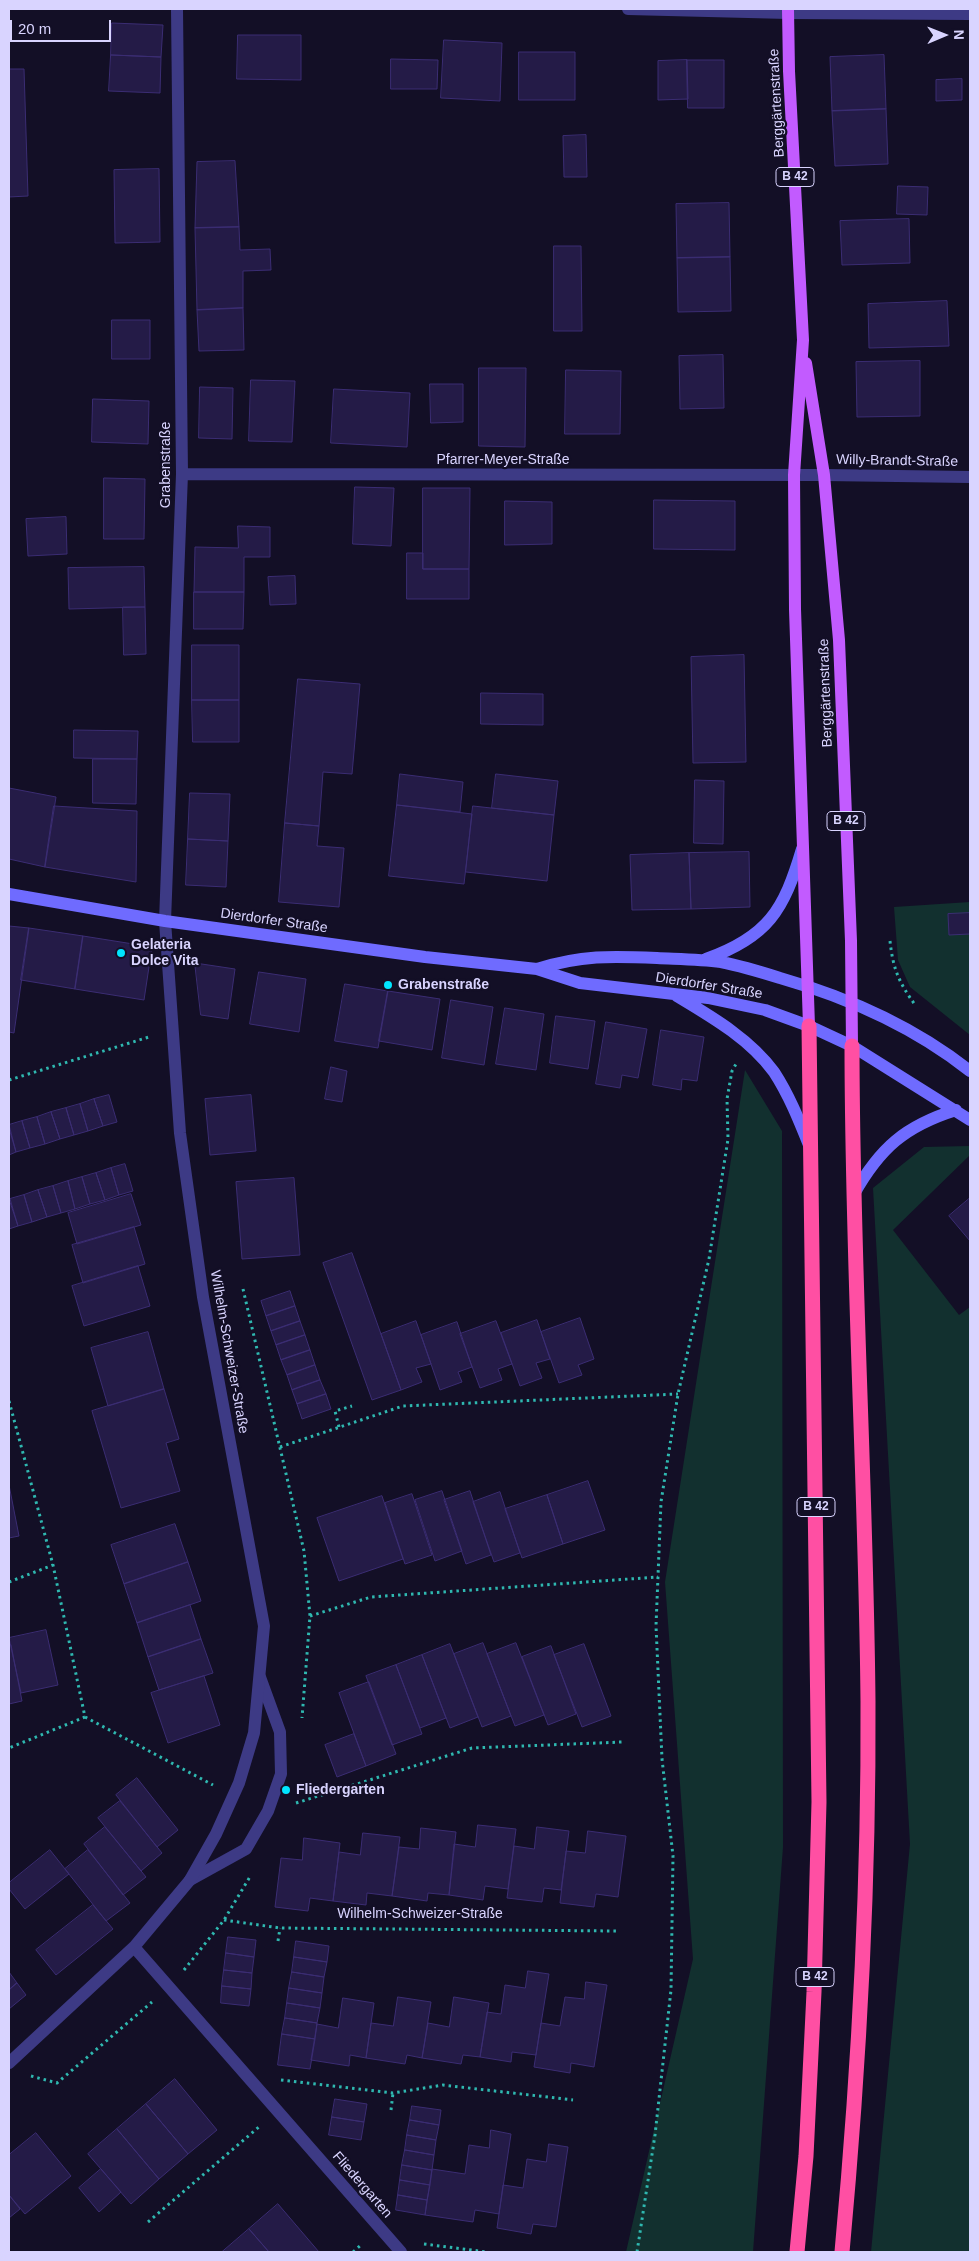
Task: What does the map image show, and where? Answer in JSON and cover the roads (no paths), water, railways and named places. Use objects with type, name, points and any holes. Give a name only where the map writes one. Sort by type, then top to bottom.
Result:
[{"type":"highway","name":"B 42","points":[[798,2252],[806,2156],[814,1992],[819,1802],[809,1026]]},
{"type":"highway","name":"B 42","points":[[842,2252],[855,2103],[867,1843],[868,1703],[866,1570],[854,1194],[852,1046]]},
{"type":"main road","name":"Berggärtenstraße","points":[[788,11],[789,71],[803,340],[824,475],[839,640],[852,1046]]},
{"type":"main road","name":"Berggärtenstraße","points":[[803,340],[794,475],[796,619],[809,1026]]},
{"type":"street","name":"Grabenstraße","points":[[165,921],[182,474],[177,9]]},
{"type":"street","points":[[628,9],[970,14]]},
{"type":"street","name":"Pfarrer-Meyer-Straße","points":[[182,474],[824,475]]},
{"type":"street","name":"Willy-Brandt-Straße","points":[[824,475],[970,477]]},
{"type":"street","points":[[702,960],[727,952],[763,928],[782,905],[792,884],[804,842]]},
{"type":"street","name":"Dierdorfer Straße","points":[[9,894],[165,921],[425,957],[537,969],[580,983],[708,998],[765,1010],[809,1026],[852,1046],[970,1120]]},
{"type":"street","name":"Wilhelm-Schweizer-Straße","points":[[9,2063],[134,1948],[190,1880],[216,1834],[240,1783],[254,1733],[264,1626],[203,1297],[180,1133],[165,921]]},
{"type":"street","name":"Dierdorfer Straße","points":[[537,969],[568,960],[606,955],[702,960],[739,966],[852,1001],[902,1026],[940,1049],[970,1071]]},
{"type":"street","points":[[673,994],[710,1017],[750,1046],[763,1059],[784,1089],[811,1148]]},
{"type":"street","points":[[854,1194],[867,1171],[889,1145],[905,1132],[922,1122],[956,1110]]},
{"type":"street","points":[[190,1880],[246,1849],[268,1811],[280,1774],[280,1732],[260,1677]]},
{"type":"street","name":"Fliedergarten","points":[[134,1948],[401,2252]]},
{"type":"place","name":"Gelateria Dolce Vita","points":[[121,953]]},
{"type":"place","name":"Grabenstraße","points":[[388,985]]},
{"type":"place","name":"Fliedergarten","points":[[286,1790]]}]
